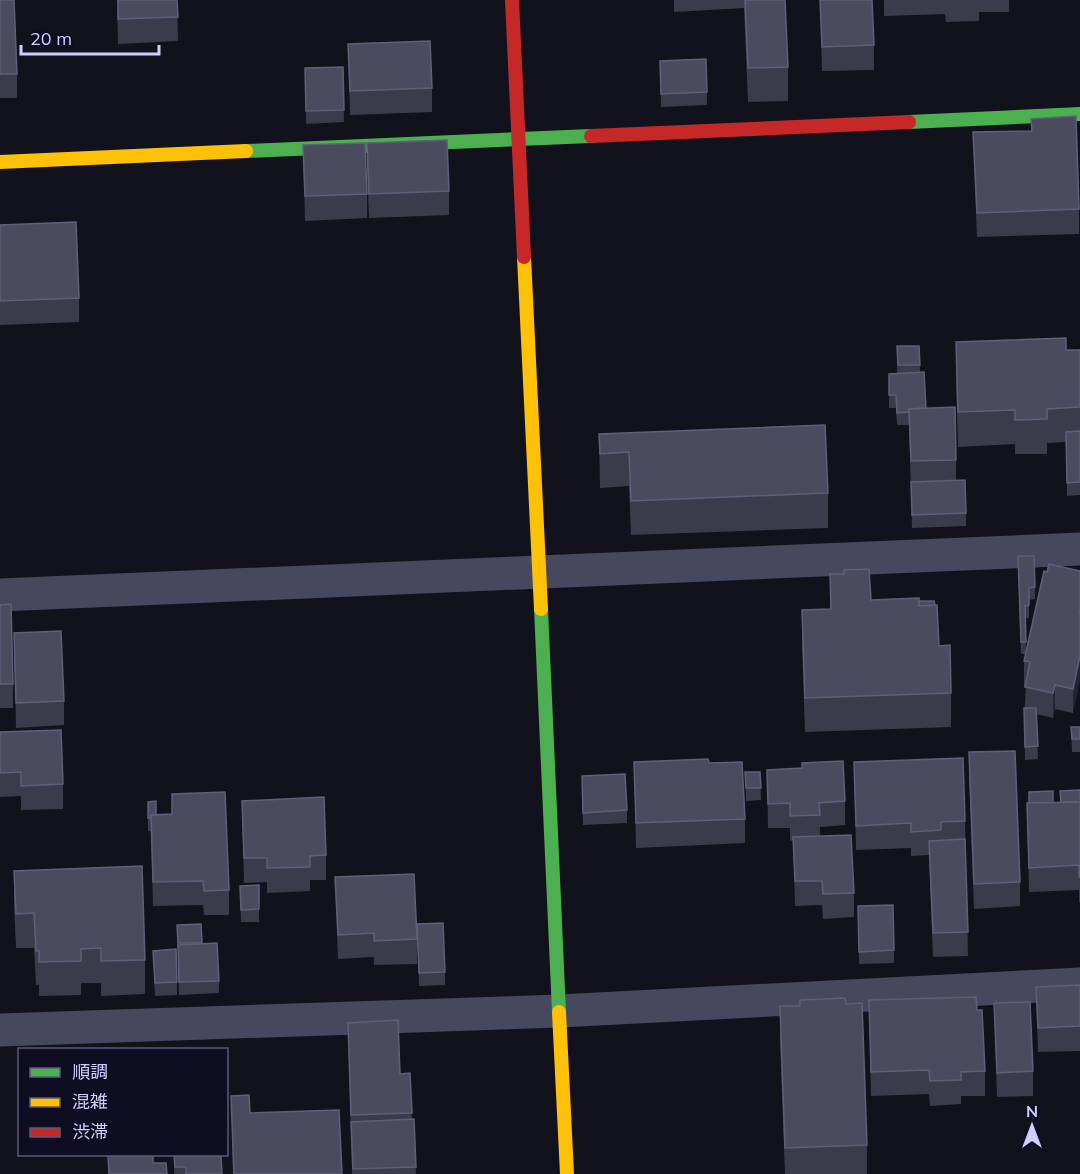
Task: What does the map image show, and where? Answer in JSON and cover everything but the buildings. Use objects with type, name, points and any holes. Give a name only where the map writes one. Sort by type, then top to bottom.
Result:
[{"type":"street","points":[[512,0],[567,1174]]},
{"type":"street","points":[[0,162],[1080,114]]},
{"type":"street","points":[[0,595],[1080,549]]},
{"type":"street","points":[[0,1030],[559,1011],[1080,984]]},
{"type":"traffic: fast","points":[[909,122],[1080,114]]},
{"type":"traffic: fast","points":[[246,151],[591,136]]},
{"type":"traffic: fast","points":[[541,609],[559,1012]]},
{"type":"traffic: slow","points":[[0,162],[246,151]]},
{"type":"traffic: slow","points":[[524,257],[541,609]]},
{"type":"traffic: slow","points":[[559,1012],[567,1174]]},
{"type":"traffic: jam","points":[[512,0],[524,257]]},
{"type":"traffic: jam","points":[[591,136],[909,122]]}]
